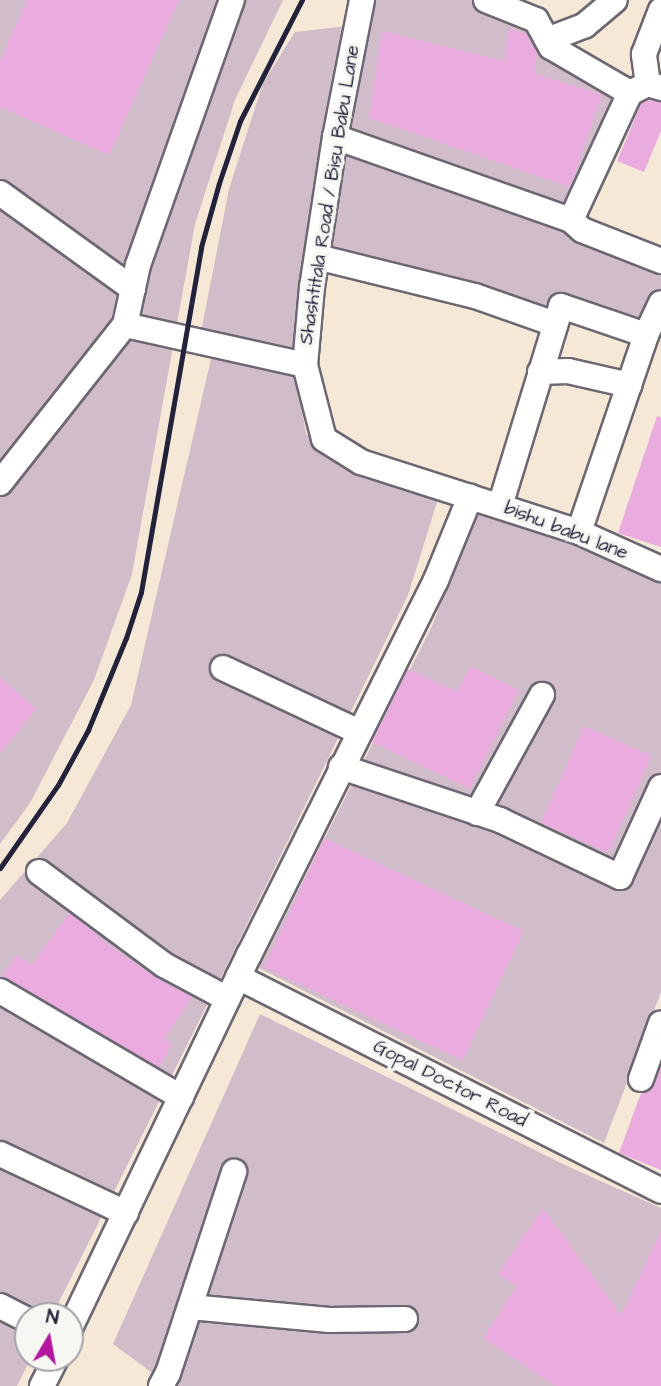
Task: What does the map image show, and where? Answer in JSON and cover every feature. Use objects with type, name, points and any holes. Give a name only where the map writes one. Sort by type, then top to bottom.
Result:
[{"type":"street","points":[[0,483],[125,325],[138,265],[232,0]]},
{"type":"street","name":"Shashtitala Road / Bisu Babu Lane","points":[[362,0],[335,137],[317,257],[305,365],[324,439],[360,462],[470,496]]},
{"type":"street","points":[[486,0],[536,20],[551,47],[646,88]]},
{"type":"street","points":[[547,40],[584,26],[615,0]]},
{"type":"street","points":[[571,220],[646,88],[644,54],[661,10]]},
{"type":"street","points":[[335,137],[571,220],[582,230],[661,261]]},
{"type":"street","points":[[0,193],[133,289]]},
{"type":"street","points":[[317,257],[475,296],[555,324]]},
{"type":"street","points":[[579,532],[646,335],[661,303]]},
{"type":"street","points":[[500,506],[561,306],[646,335]]},
{"type":"street","points":[[125,325],[305,365]]},
{"type":"street","points":[[540,372],[568,371],[629,385]]},
{"type":"street","points":[[83,1302],[341,767],[436,580],[470,496]]},
{"type":"street","name":"bishu babu lane","points":[[470,496],[579,532],[661,569]]},
{"type":"street","points":[[223,668],[359,733]]},
{"type":"street","points":[[477,813],[542,695]]},
{"type":"street","points":[[341,767],[500,820],[620,877],[661,787]]},
{"type":"street","name":"Gopal Doctor Road","points":[[39,872],[164,965],[233,988],[661,1191]]},
{"type":"street","points":[[0,991],[181,1097]]},
{"type":"street","points":[[641,1079],[661,1023]]},
{"type":"street","points":[[0,1154],[126,1213]]},
{"type":"street","points":[[161,1386],[234,1172]]},
{"type":"street","points":[[190,1307],[329,1320],[405,1319]]},
{"type":"shaded area","points":[[0,0],[283,0],[235,100],[195,224],[132,574],[94,680],[30,803],[0,844]]},
{"type":"shaded area","points":[[371,0],[477,0],[532,20],[621,93],[566,223],[661,265],[661,289],[642,327],[552,313],[314,252],[298,357],[201,332],[229,189],[263,83],[295,32],[365,24]]},
{"type":"shaded area","points":[[211,359],[295,368],[306,434],[338,462],[438,499],[408,595],[59,1302],[14,1302],[14,1372],[24,1372],[17,1386],[0,1386],[0,900],[67,823],[131,705]]},
{"type":"shaded area","points":[[475,505],[661,574],[661,992],[604,1143],[259,968],[433,624]]},
{"type":"shaded area","points":[[260,1014],[569,1167],[661,1208],[661,1386],[170,1386],[113,1344]]},
{"type":"building","points":[[27,0],[179,0],[109,155],[0,107],[0,61]]},
{"type":"building","points":[[509,29],[526,33],[537,53],[534,73],[602,95],[570,187],[369,118],[382,31],[504,61]]},
{"type":"building","points":[[649,100],[661,102],[661,131],[644,172],[617,161],[641,104]]},
{"type":"building","points":[[657,416],[661,417],[661,547],[618,533]]},
{"type":"building","points":[[470,666],[519,690],[470,789],[372,742],[408,669],[457,692]]},
{"type":"building","points":[[0,677],[36,709],[0,754]]},
{"type":"building","points":[[584,726],[652,756],[608,853],[541,823]]},
{"type":"building","points":[[324,838],[523,931],[463,1061],[264,968]]},
{"type":"building","points":[[69,913],[97,934],[96,936],[155,977],[192,997],[164,1040],[172,1045],[159,1067],[2,977],[16,955],[32,965]]},
{"type":"building","points":[[661,1067],[661,1170],[619,1153],[641,1094],[651,1090]]},
{"type":"building","points":[[543,1208],[621,1315],[661,1232],[661,1386],[555,1386],[483,1338],[517,1286],[498,1274]]},
{"type":"railway","points":[[0,868],[58,785],[88,730],[126,638],[141,592],[201,247],[240,121],[302,0]]}]
